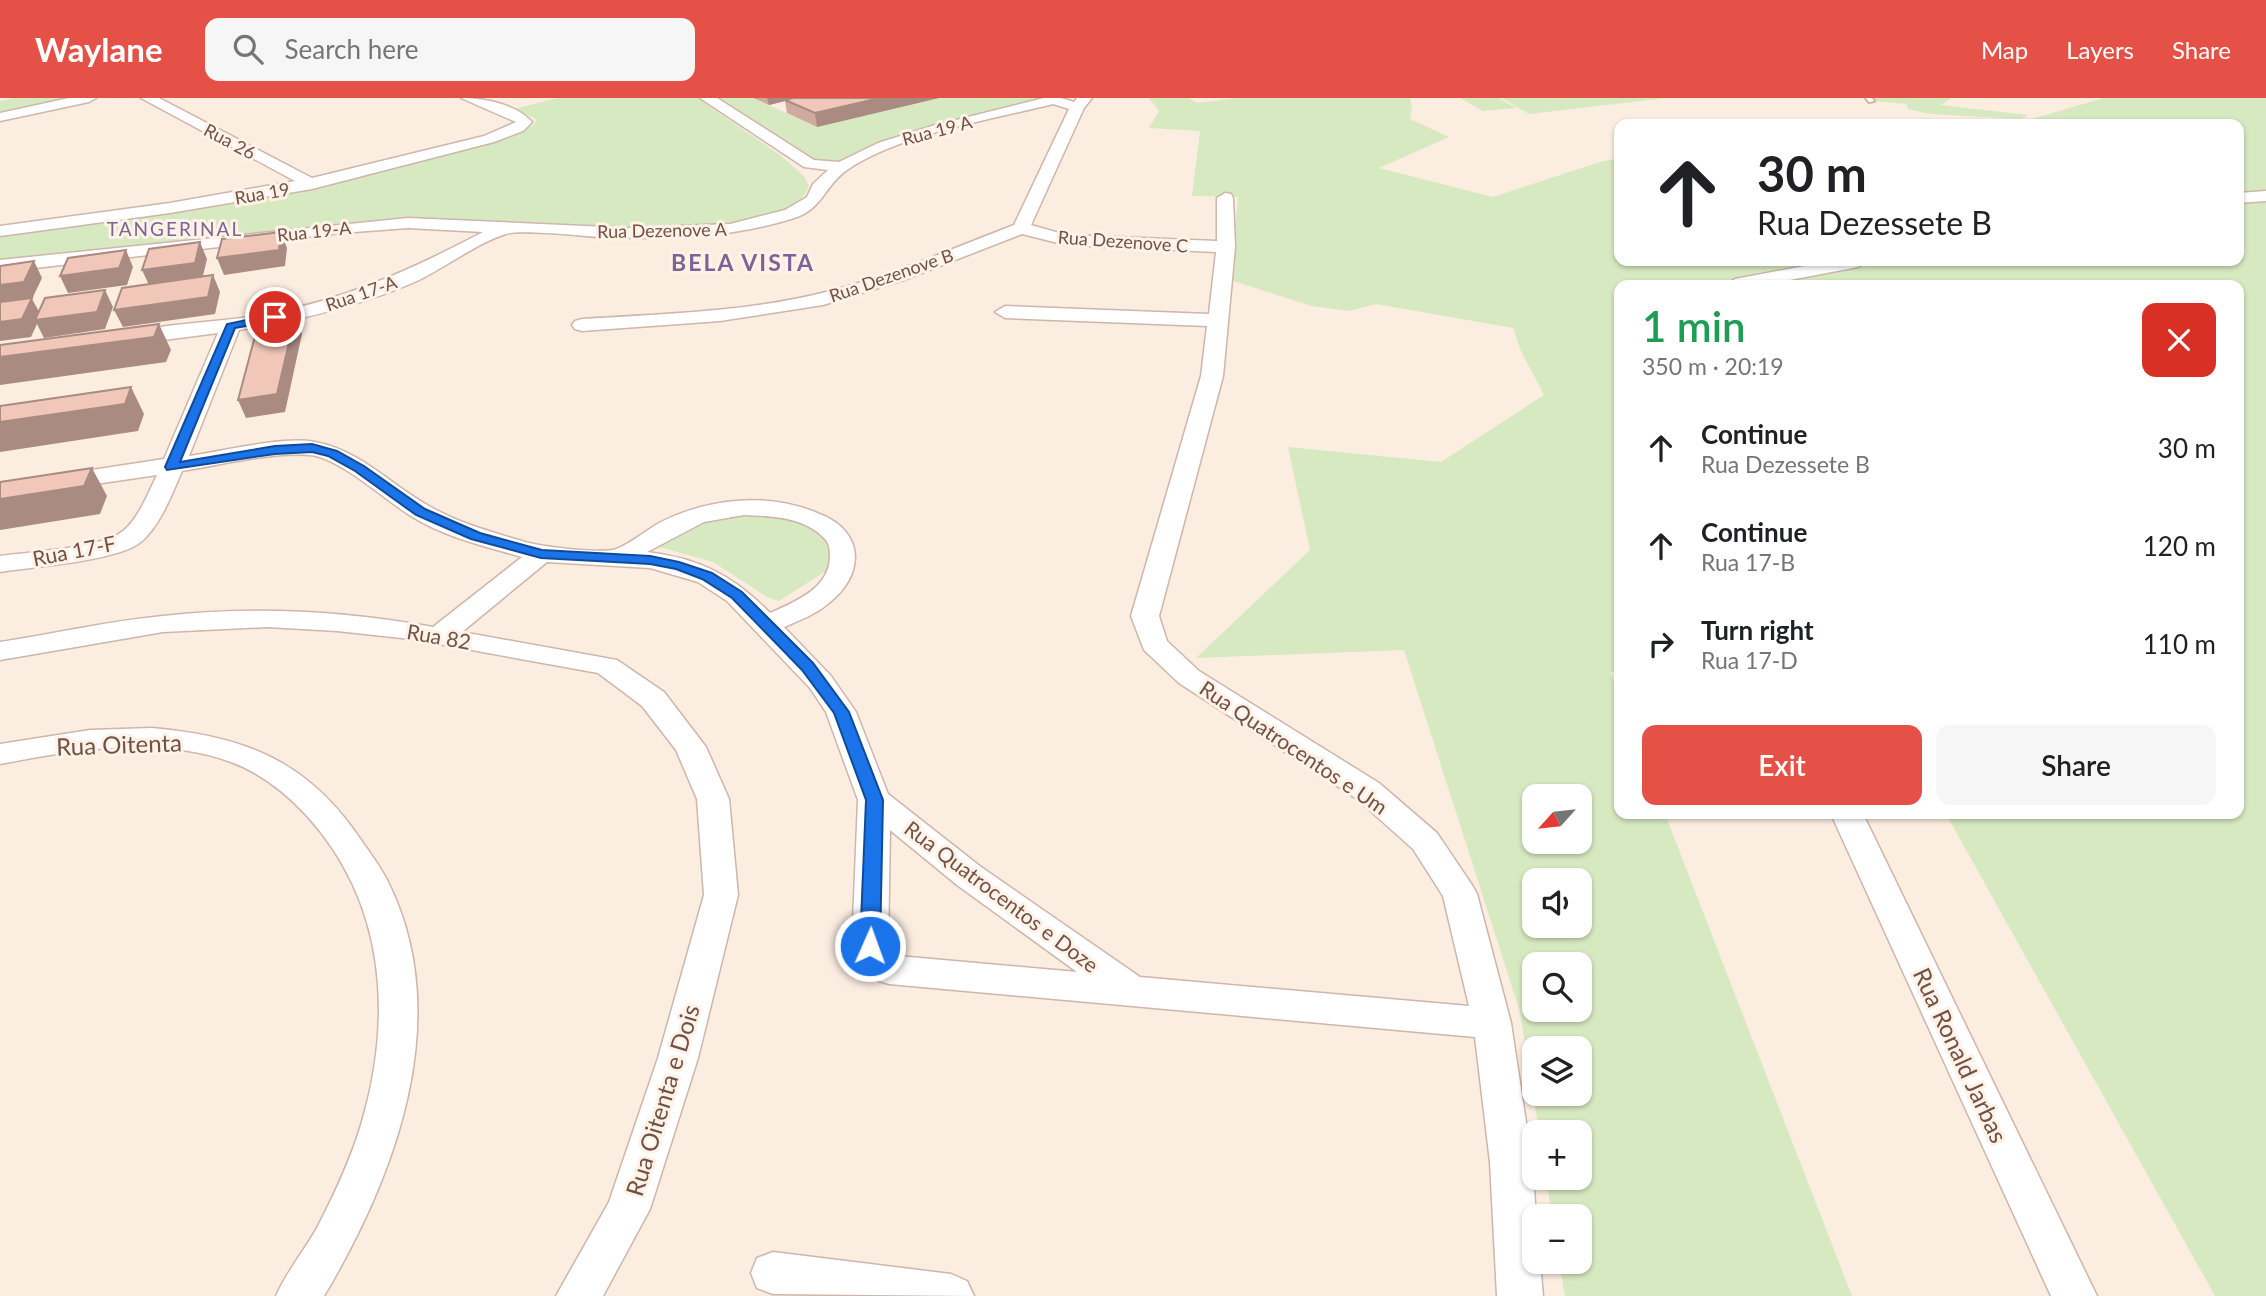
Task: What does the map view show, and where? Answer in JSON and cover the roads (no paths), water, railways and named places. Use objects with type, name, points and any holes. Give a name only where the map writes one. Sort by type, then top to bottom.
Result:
[{"type":"street","points":[[0,117],[89,98]]},
{"type":"street","name":"Rua 26","points":[[148,98],[312,184]]},
{"type":"street","name":"Rua 19","points":[[0,231],[215,201],[312,184],[413,159],[518,128],[525,122],[522,118],[468,98]]},
{"type":"street","points":[[707,98],[810,164],[841,167]]},
{"type":"street","name":"Rua 19 A","points":[[841,167],[896,141],[1056,99],[1081,103]]},
{"type":"street","points":[[1020,228],[1081,103]]},
{"type":"street","points":[[810,164],[819,187]]},
{"type":"street","name":"Rua Dezenove A","points":[[503,227],[629,233],[730,229],[791,215],[814,200],[819,187],[841,167]]},
{"type":"street","points":[[2244,198],[2266,196]]},
{"type":"street","name":"Rua Quatrocentos e Um","points":[[1225,198],[1226,247],[1212,376],[1145,616],[1154,644],[1189,677],[1368,791],[1425,841],[1460,894],[1492,1023],[1511,1162],[1520,1296]]},
{"type":"street","name":"Rua 19-A","points":[[0,266],[354,227],[421,223],[503,227]]},
{"type":"street","name":"Rua 17-A","points":[[108,341],[231,326],[320,307],[387,286],[503,227]]},
{"type":"street","name":"Rua Dezenove C","points":[[1020,228],[1066,240],[1226,247]]},
{"type":"street","name":"Rua Dezenove B","points":[[582,325],[711,316],[812,301],[889,279],[1020,228]]},
{"type":"street","points":[[1761,280],[1832,266]]},
{"type":"street","points":[[1005,312],[1218,320]]},
{"type":"street","points":[[171,467],[231,326]]},
{"type":"street","points":[[0,491],[275,450],[312,448],[333,454],[359,469],[421,512],[476,536],[541,554],[650,560],[679,566],[707,576],[737,595],[821,682],[841,712],[874,800]]},
{"type":"street","name":"Rua 17-F","points":[[0,564],[111,545],[129,539],[143,526],[171,467]]},
{"type":"street","points":[[619,559],[658,531],[684,519],[722,509],[748,506],[781,508],[816,519],[831,528],[842,545],[843,565],[829,589],[808,606],[765,625]]},
{"type":"street","points":[[439,636],[541,554]]},
{"type":"street","name":"Rua 82","points":[[0,651],[123,629],[225,620],[337,623],[439,636],[607,666],[653,699],[690,747],[713,799],[721,895]]},
{"type":"street","name":"Rua Oitenta","points":[[0,754],[73,743],[133,738],[191,741],[241,754],[286,778],[307,796],[350,844],[364,868],[376,894],[396,957],[398,1037],[394,1079],[382,1130],[361,1187],[337,1235],[299,1296]]},
{"type":"street","name":"Rua Quatrocentos e Doze","points":[[874,800],[870,946],[877,960],[889,970],[1492,1023]]},
{"type":"street","name":"Rua Quatrocentos e Doze","points":[[874,800],[969,876],[1133,992]]},
{"type":"street","name":"Rua Ronald Jarbas","points":[[1849,819],[2074,1296]]},
{"type":"street","name":"Rua Oitenta e Dois","points":[[579,1296],[628,1209],[678,1058],[721,895]]},
{"type":"street","points":[[773,1273],[951,1296]]},
{"type":"district","name":"TANGERINAL","points":[[175,228]]},
{"type":"district","name":"BELA VISTA","points":[[743,262]]}]
